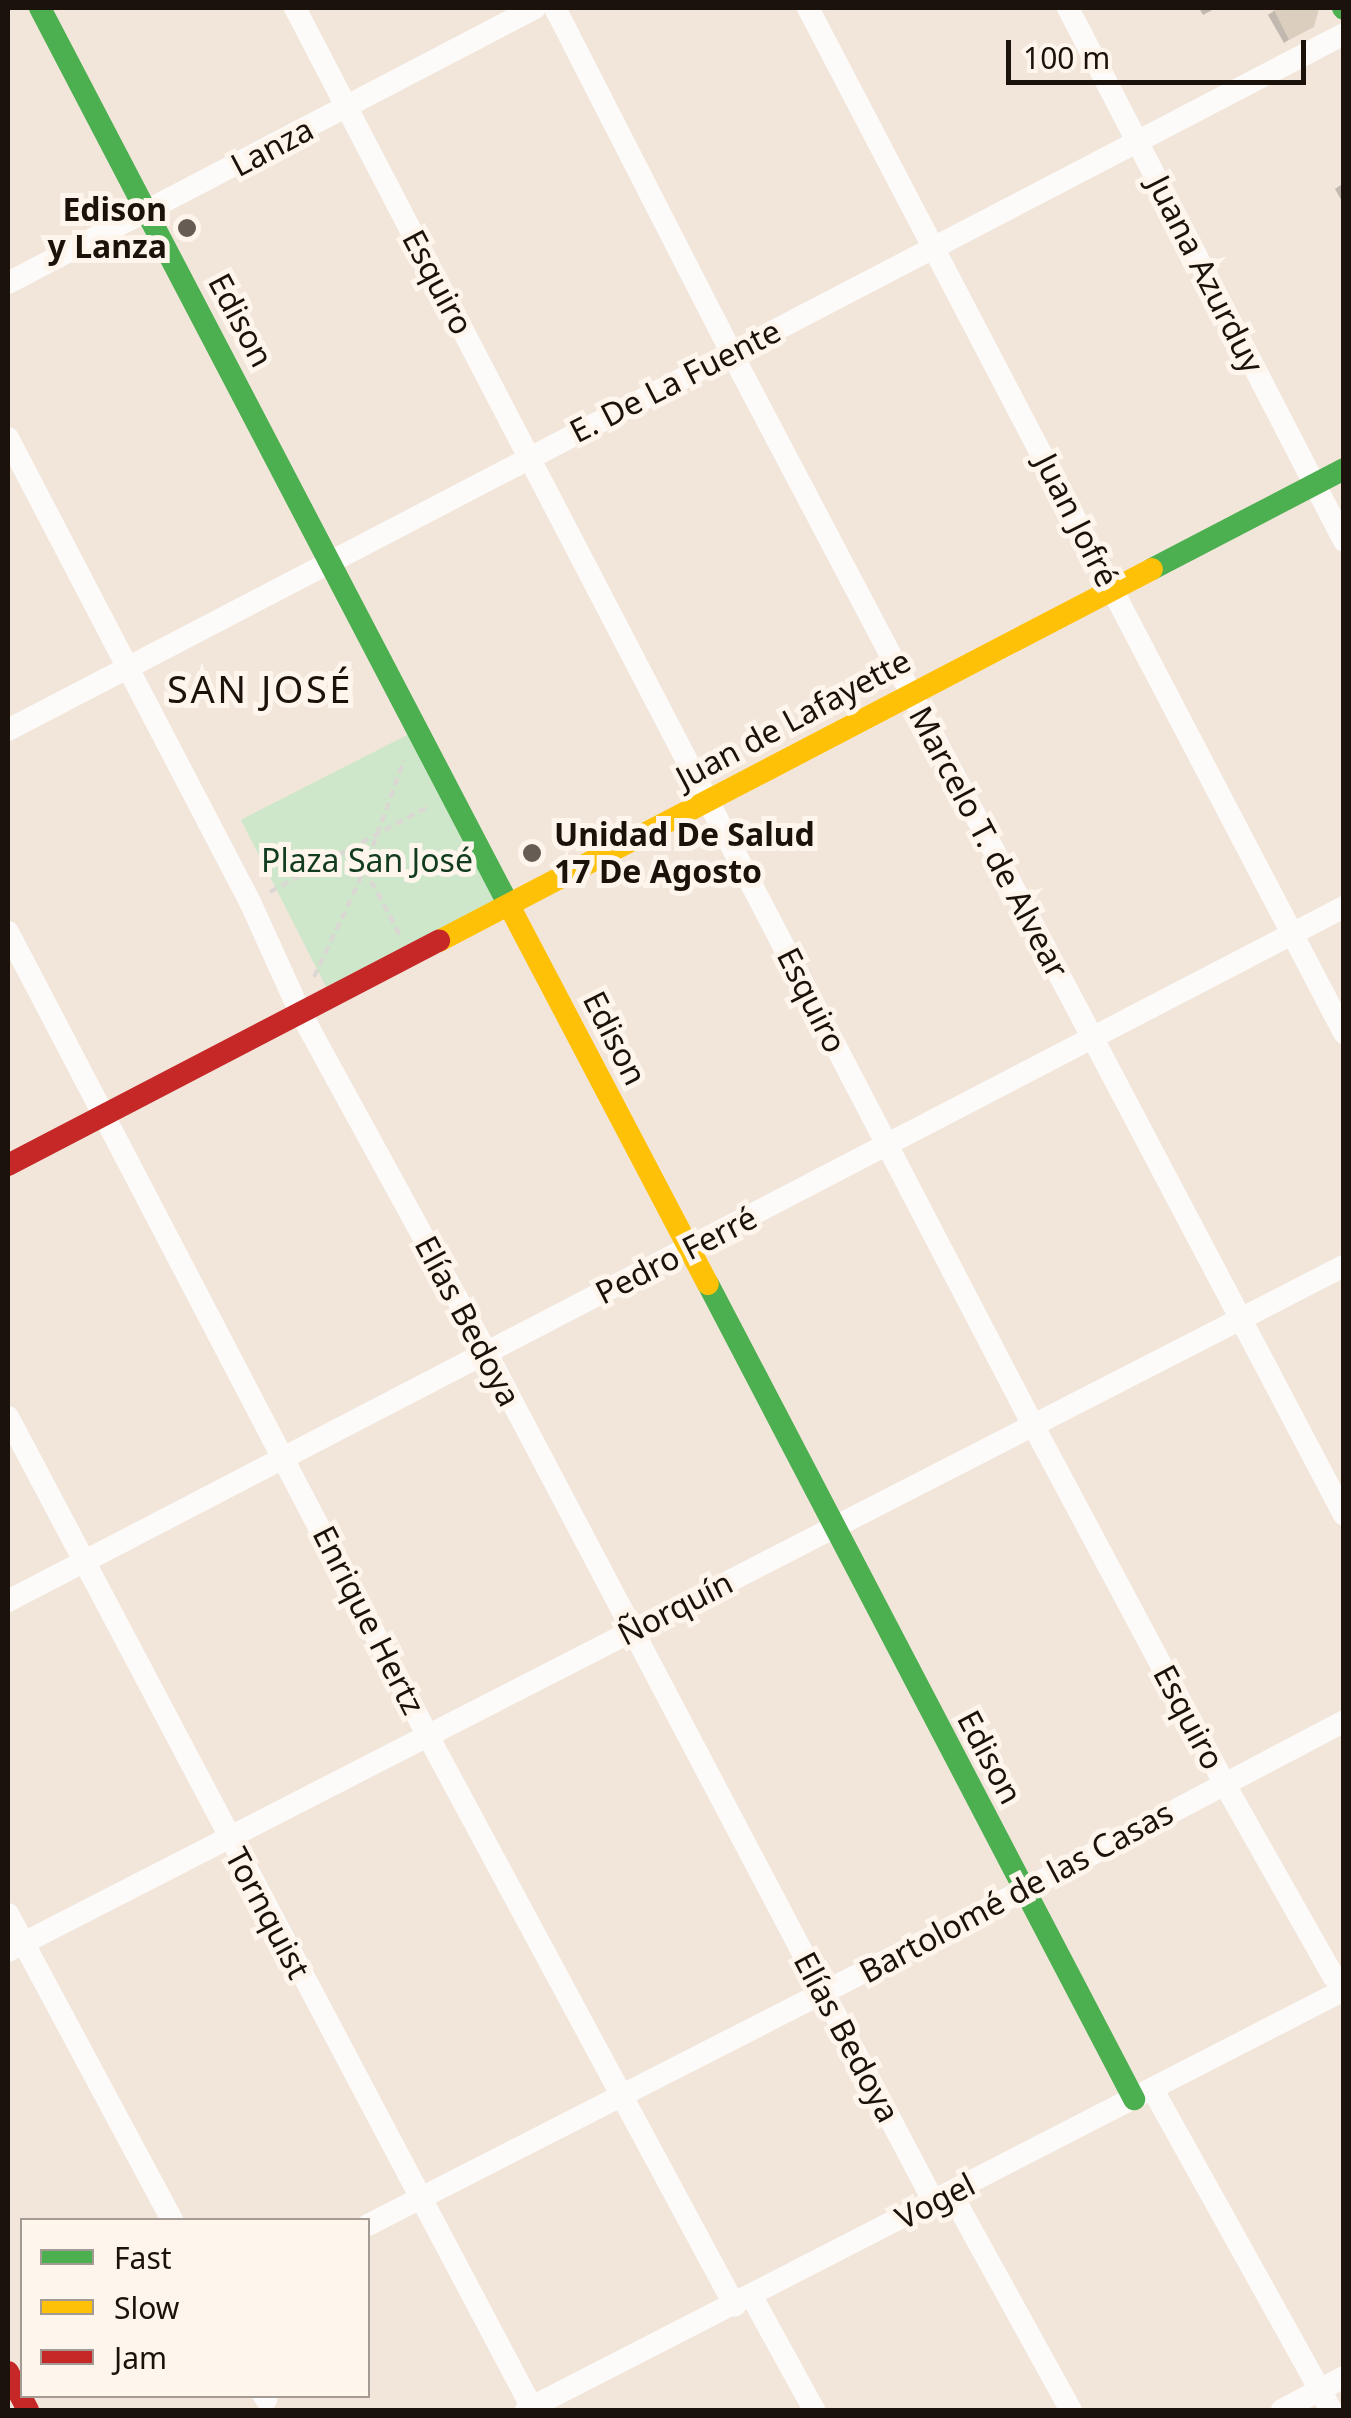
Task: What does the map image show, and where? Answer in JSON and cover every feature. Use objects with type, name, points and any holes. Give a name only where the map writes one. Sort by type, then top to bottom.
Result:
[{"type":"street","name":"Edison","points":[[40,8],[1024,1890],[1325,2400]]},
{"type":"street","name":"Esquiro","points":[[295,8],[1032,1423],[1224,1783],[1333,1976],[1344,1988]]},
{"type":"street","name":"Lanza","points":[[8,283],[535,8]]},
{"type":"street","name":"Marcelo T. de Alvear","points":[[555,8],[732,354],[1344,1515]]},
{"type":"street","name":"Juan Jofré","points":[[808,8],[936,246],[1344,1033]]},
{"type":"street","name":"Juana Azurduy","points":[[1068,8],[1344,540]]},
{"type":"street","name":"E. De La Fuente","points":[[8,730],[1344,34]]},
{"type":"street","name":"Elías Bedoya","points":[[8,438],[250,902],[299,1010],[486,1352],[824,1992],[1071,2410]]},
{"type":"street","name":"Juan de Lafayette","points":[[8,1165],[410,954],[504,894],[709,801],[1344,469]]},
{"type":"street","name":"Pedro Ferré","points":[[8,1601],[1344,907]]},
{"type":"street","name":"Enrique Hertz","points":[[8,932],[620,2096],[814,2410]]},
{"type":"street","name":"Ñorquín","points":[[15,1947],[1344,1266]]},
{"type":"street","name":"Tornquist","points":[[8,1417],[529,2409]]},
{"type":"street","name":"Bartolomé de las Casas","points":[[370,2224],[1024,1890],[1344,1720]]},
{"type":"street","points":[[8,1914],[15,1947],[171,2218]]},
{"type":"street","name":"Vogel","points":[[529,2409],[744,2302],[1344,1988]]},
{"type":"street","points":[[8,2372],[20,2395]]},
{"type":"street","points":[[1282,2410],[1325,2400],[1344,2378]]},
{"type":"path","points":[[299,1010],[364,871],[416,727]]},
{"type":"path","points":[[250,902],[450,795]]},
{"type":"path","points":[[353,847],[410,954]]},
{"type":"path","points":[[372,850],[504,894]]},
{"type":"green space","name":"Plaza San José","points":[[411,733],[496,901],[326,987],[241,820]]},
{"type":"building","points":[[1273,8],[1319,8],[1314,27],[1289,40]]},
{"type":"traffic: fast","points":[[40,8],[513,913]]},
{"type":"traffic: fast","points":[[1152,569],[1344,469]]},
{"type":"traffic: fast","points":[[708,1284],[1134,2099]]},
{"type":"traffic: slow","points":[[439,941],[1152,569]]},
{"type":"traffic: slow","points":[[513,913],[708,1284]]},
{"type":"traffic: jam","points":[[8,1165],[439,941]]},
{"type":"traffic: jam","points":[[8,2372],[20,2395]]},
{"type":"traffic: jam","points":[[22,2398],[28,2410]]},
{"type":"place","name":"Edison y Lanza","points":[[187,228]]},
{"type":"place","name":"Unidad De Salud 17 De Agosto","points":[[532,853]]},
{"type":"district","name":"SAN JOSÉ","points":[[260,689]]}]
